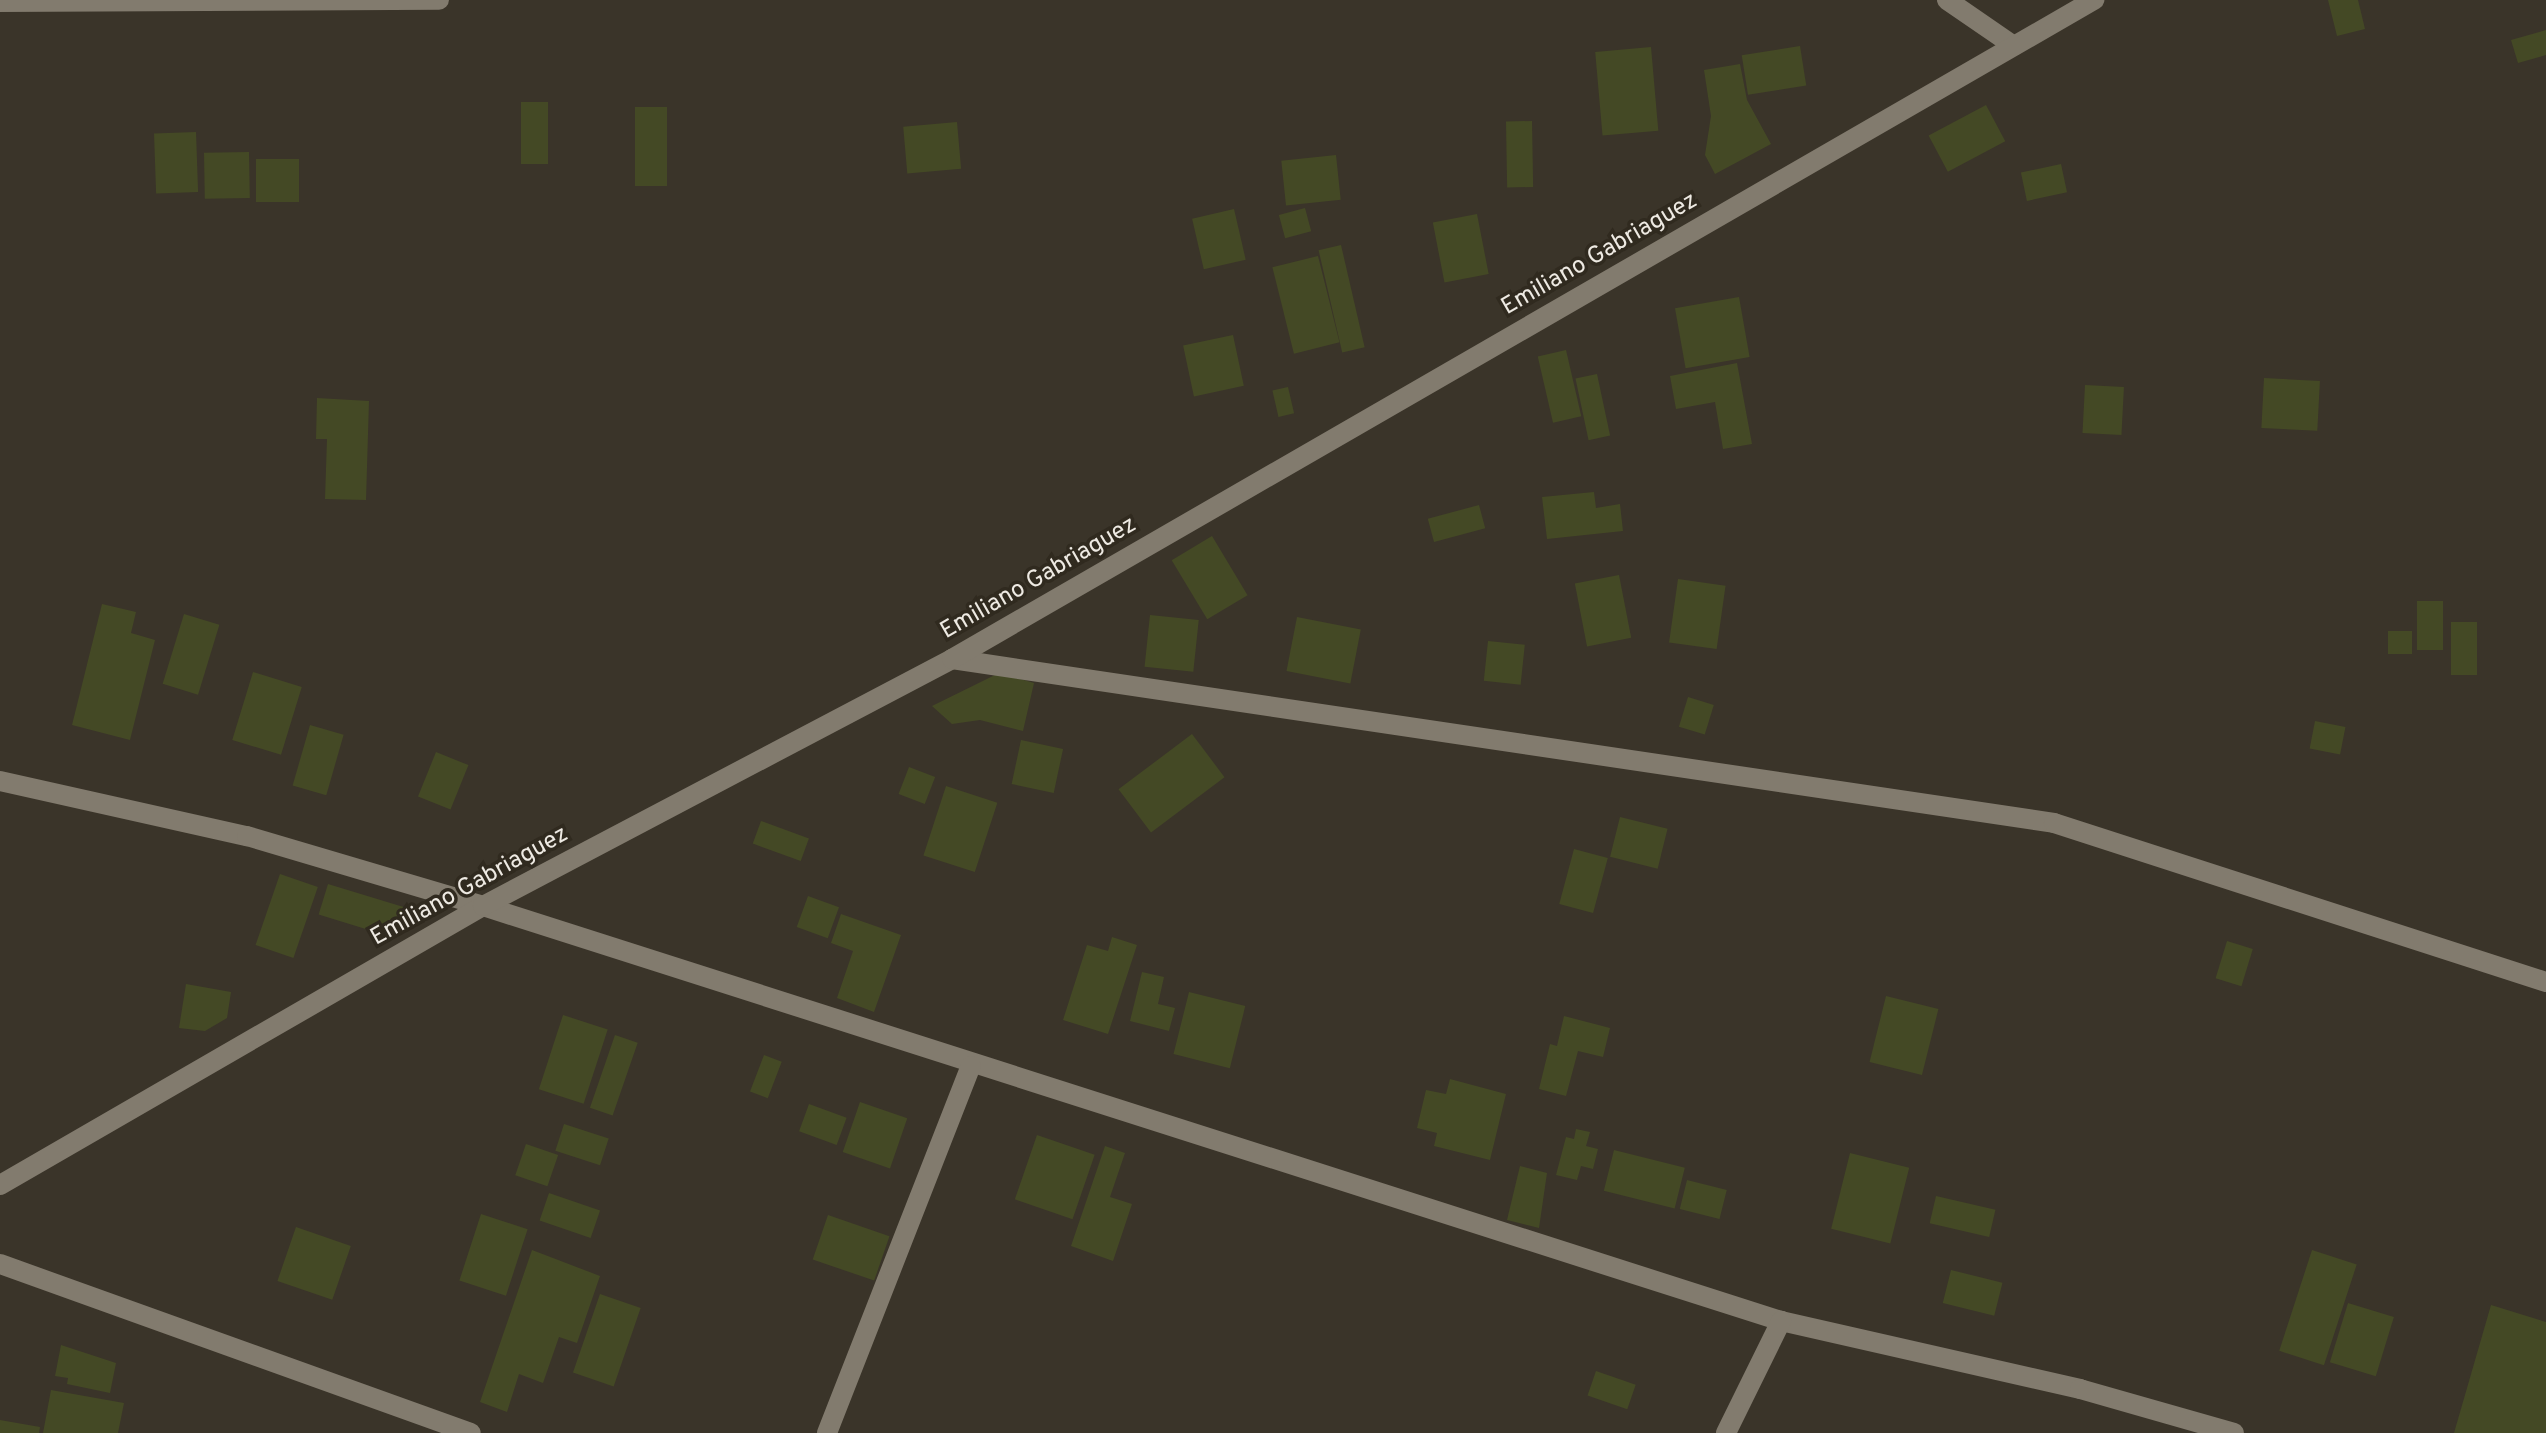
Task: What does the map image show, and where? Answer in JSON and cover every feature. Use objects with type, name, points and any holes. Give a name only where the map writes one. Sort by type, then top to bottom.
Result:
[{"type":"street","points":[[0,2],[439,0]]},
{"type":"street","points":[[1947,0],[2014,46]]},
{"type":"street","name":"Emiliano Gabriaguez","points":[[0,1185],[483,906],[952,659],[2094,0]]},
{"type":"street","points":[[952,659],[2054,823],[2546,982]]},
{"type":"street","points":[[0,781],[247,836],[483,906],[971,1066],[1781,1321],[2080,1389],[2234,1433]]},
{"type":"street","points":[[827,1433],[971,1066]]},
{"type":"street","points":[[0,1264],[471,1433]]},
{"type":"street","points":[[1726,1433],[1781,1321]]},
{"type":"building","points":[[2328,0],[2358,0],[2365,29],[2337,36]]},
{"type":"building","points":[[2546,30],[2546,55],[2518,63],[2511,40]]},
{"type":"building","points":[[1800,46],[1806,86],[1748,95],[1742,55]]},
{"type":"building","points":[[1651,47],[1658,131],[1603,136],[1595,52]]},
{"type":"building","points":[[1740,64],[1747,100],[1771,144],[1715,174],[1705,155],[1711,116],[1704,70]]},
{"type":"building","points":[[521,102],[548,102],[548,164],[521,164]]},
{"type":"building","points":[[1986,105],[2005,141],[1948,172],[1929,136]]},
{"type":"building","points":[[635,107],[667,107],[667,186],[635,186]]},
{"type":"building","points":[[1506,121],[1532,121],[1533,187],[1507,187]]},
{"type":"building","points":[[957,122],[961,169],[907,174],[903,127]]},
{"type":"building","points":[[196,132],[198,192],[156,193],[154,133]]},
{"type":"building","points":[[249,152],[250,198],[205,199],[204,153]]},
{"type":"building","points":[[1336,155],[1341,200],[1286,206],[1281,161]]},
{"type":"building","points":[[256,159],[299,159],[299,202],[256,202]]},
{"type":"building","points":[[2061,164],[2067,192],[2027,201],[2021,173]]},
{"type":"building","points":[[1305,208],[1311,231],[1285,238],[1279,215]]},
{"type":"building","points":[[1234,209],[1246,260],[1204,269],[1192,219]]},
{"type":"building","points":[[1477,214],[1489,274],[1444,282],[1433,223]]},
{"type":"building","points":[[1341,245],[1365,347],[1342,352],[1319,250]]},
{"type":"building","points":[[1318,256],[1340,342],[1294,354],[1272,267]]},
{"type":"building","points":[[1739,297],[1750,357],[1686,368],[1675,308]]},
{"type":"building","points":[[1233,335],[1244,386],[1194,396],[1183,346]]},
{"type":"building","points":[[1566,350],[1581,416],[1553,423],[1538,357]]},
{"type":"building","points":[[1737,363],[1752,444],[1723,449],[1715,402],[1676,409],[1670,376]]},
{"type":"building","points":[[1597,374],[1610,436],[1589,440],[1575,379]]},
{"type":"building","points":[[2264,378],[2320,381],[2317,431],[2261,428]]},
{"type":"building","points":[[2085,385],[2124,387],[2121,435],[2082,433]]},
{"type":"building","points":[[1288,387],[1294,413],[1278,417],[1272,391]]},
{"type":"building","points":[[317,398],[369,401],[366,500],[325,499],[327,439],[316,439]]},
{"type":"building","points":[[1594,492],[1596,508],[1620,504],[1623,531],[1547,539],[1542,497]]},
{"type":"building","points":[[1479,505],[1485,528],[1434,542],[1428,519]]},
{"type":"building","points":[[1212,536],[1248,595],[1207,619],[1172,560]]},
{"type":"building","points":[[1619,575],[1631,638],[1587,646],[1575,584]]},
{"type":"building","points":[[1678,579],[1726,586],[1717,649],[1669,642]]},
{"type":"building","points":[[2417,601],[2443,601],[2443,650],[2417,650]]},
{"type":"building","points":[[102,604],[136,612],[131,633],[155,640],[130,740],[72,725]]},
{"type":"building","points":[[184,614],[219,625],[198,695],[163,684]]},
{"type":"building","points":[[1150,615],[1199,620],[1193,672],[1145,667]]},
{"type":"building","points":[[1297,617],[1361,629],[1350,683],[1287,671]]},
{"type":"building","points":[[2451,622],[2477,622],[2477,675],[2451,675]]},
{"type":"building","points":[[2388,631],[2412,631],[2412,654],[2388,654]]},
{"type":"building","points":[[1488,641],[1525,645],[1521,685],[1484,681]]},
{"type":"building","points":[[253,672],[302,687],[281,755],[232,740]]},
{"type":"building","points":[[999,673],[1034,683],[1023,731],[980,720],[952,724],[932,706]]},
{"type":"building","points":[[1688,697],[1714,705],[1705,735],[1679,727]]},
{"type":"building","points":[[2315,721],[2345,727],[2340,754],[2310,748]]},
{"type":"building","points":[[310,725],[344,735],[326,795],[293,786]]},
{"type":"building","points":[[1192,734],[1224,777],[1151,832],[1119,789]]},
{"type":"building","points":[[1021,740],[1063,749],[1054,793],[1012,784]]},
{"type":"building","points":[[436,752],[468,765],[450,810],[418,797]]},
{"type":"building","points":[[909,767],[935,777],[925,804],[899,794]]},
{"type":"building","points":[[946,786],[997,803],[975,872],[923,855]]},
{"type":"building","points":[[1620,817],[1668,829],[1658,869],[1610,857]]},
{"type":"building","points":[[761,821],[809,838],[801,861],[753,844]]},
{"type":"building","points":[[1574,849],[1608,858],[1593,913],[1559,904]]},
{"type":"building","points":[[280,874],[318,887],[293,958],[256,945]]},
{"type":"building","points":[[328,884],[404,907],[394,938],[319,915]]},
{"type":"building","points":[[808,896],[839,907],[828,938],[797,927]]},
{"type":"building","points":[[841,914],[901,935],[874,1012],[837,998],[853,951],[831,943]]},
{"type":"building","points":[[1112,937],[1137,945],[1108,1034],[1063,1020],[1087,945],[1108,951]]},
{"type":"building","points":[[2227,941],[2253,949],[2241,986],[2216,978]]},
{"type":"building","points":[[1142,972],[1164,977],[1158,1004],[1175,1008],[1169,1031],[1130,1021]]},
{"type":"building","points":[[186,984],[231,992],[227,1018],[205,1031],[179,1028]]},
{"type":"building","points":[[1189,992],[1245,1006],[1230,1068],[1174,1054]]},
{"type":"building","points":[[1886,996],[1938,1009],[1922,1075],[1870,1062]]},
{"type":"building","points":[[563,1015],[608,1030],[584,1104],[539,1089]]},
{"type":"building","points":[[1564,1016],[1610,1028],[1603,1057],[1578,1051],[1566,1096],[1539,1089],[1550,1044],[1557,1046]]},
{"type":"building","points":[[615,1035],[638,1043],[613,1116],[590,1108]]},
{"type":"building","points":[[764,1055],[782,1062],[768,1098],[750,1091]]},
{"type":"building","points":[[1450,1079],[1506,1094],[1490,1160],[1434,1146],[1437,1133],[1417,1128],[1426,1090],[1446,1094]]},
{"type":"building","points":[[860,1102],[907,1118],[890,1168],[843,1152]]},
{"type":"building","points":[[809,1104],[847,1118],[837,1145],[799,1131]]},
{"type":"building","points":[[564,1124],[609,1139],[600,1165],[555,1151]]},
{"type":"building","points":[[1576,1129],[1590,1132],[1586,1146],[1598,1149],[1593,1169],[1581,1166],[1577,1180],[1556,1175],[1566,1137],[1574,1139]]},
{"type":"building","points":[[1037,1135],[1095,1155],[1073,1219],[1015,1199]]},
{"type":"building","points":[[526,1144],[558,1155],[547,1186],[515,1175]]},
{"type":"building","points":[[1105,1146],[1125,1153],[1110,1197],[1132,1204],[1113,1261],[1071,1246]]},
{"type":"building","points":[[1614,1150],[1685,1168],[1675,1208],[1604,1191]]},
{"type":"building","points":[[1850,1153],[1909,1168],[1890,1243],[1831,1229]]},
{"type":"building","points":[[1520,1166],[1547,1173],[1539,1228],[1507,1220]]},
{"type":"building","points":[[1687,1180],[1727,1190],[1720,1219],[1680,1209]]},
{"type":"building","points":[[549,1193],[600,1211],[591,1238],[540,1220]]},
{"type":"building","points":[[1936,1196],[1995,1210],[1989,1237],[1930,1223]]},
{"type":"building","points":[[481,1214],[528,1229],[506,1296],[459,1281]]},
{"type":"building","points":[[828,1215],[889,1236],[874,1281],[813,1259]]},
{"type":"building","points":[[296,1227],[351,1246],[332,1300],[277,1281]]},
{"type":"building","points":[[532,1250],[600,1276],[577,1343],[559,1337],[543,1383],[519,1374],[507,1412],[480,1402]]},
{"type":"building","points":[[2312,1250],[2357,1265],[2324,1365],[2279,1351]]},
{"type":"building","points":[[1951,1270],[2002,1283],[1994,1316],[1943,1303]]},
{"type":"building","points":[[600,1294],[641,1308],[614,1386],[573,1372]]},
{"type":"building","points":[[2348,1303],[2394,1317],[2376,1376],[2330,1362]]},
{"type":"building","points":[[2491,1305],[2546,1322],[2546,1433],[2454,1433]]},
{"type":"building","points":[[61,1345],[116,1363],[110,1393],[67,1384],[68,1378],[55,1376]]},
{"type":"building","points":[[1596,1371],[1636,1385],[1627,1409],[1588,1396]]},
{"type":"building","points":[[51,1390],[124,1403],[118,1433],[43,1433]]},
{"type":"building","points":[[0,1420],[40,1427],[39,1433],[0,1433]]}]
